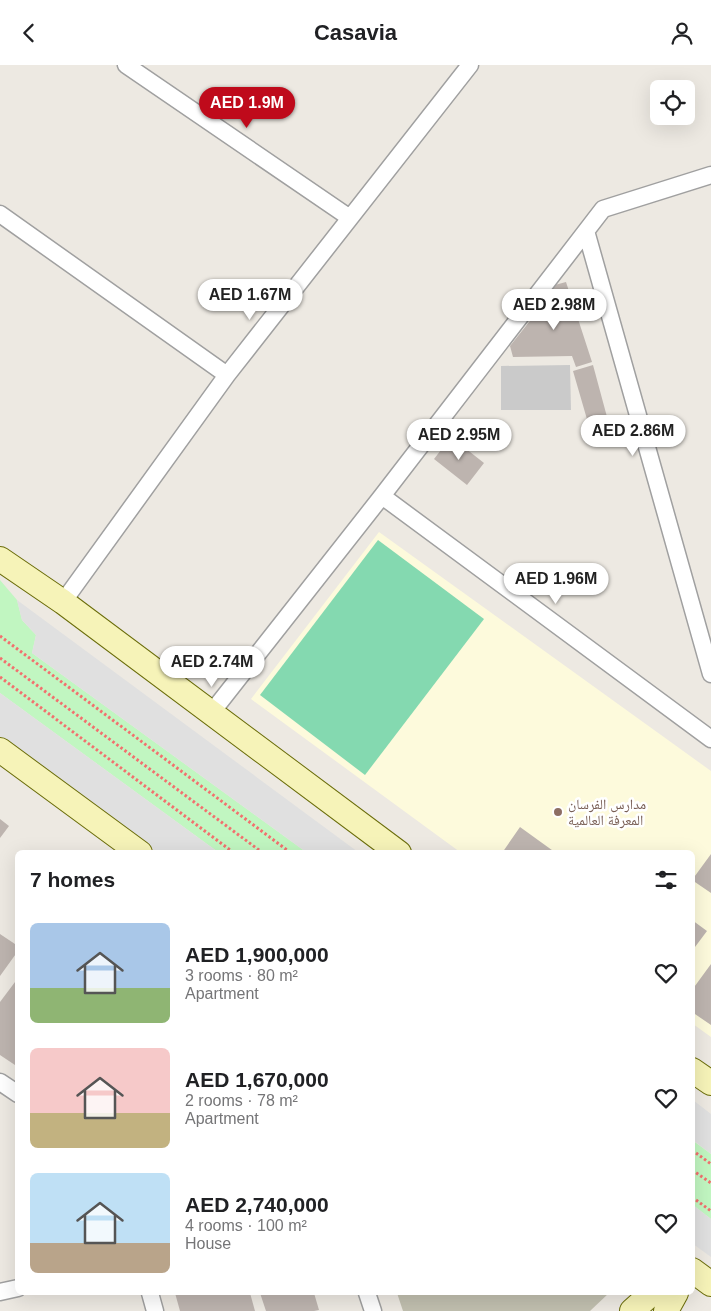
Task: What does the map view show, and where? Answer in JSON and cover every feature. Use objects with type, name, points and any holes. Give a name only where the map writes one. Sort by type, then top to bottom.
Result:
[{"type":"main road","points":[[0,559],[63,602],[395,850]]},
{"type":"main road","points":[[0,750],[136,850]]},
{"type":"main road","points":[[695,1071],[711,1083]]},
{"type":"main road","points":[[695,1272],[711,1284]]},
{"type":"main road","points":[[632,1311],[650,1295]]},
{"type":"main road","points":[[666,1311],[675,1295]]},
{"type":"street","points":[[126,65],[350,218]]},
{"type":"street","points":[[63,602],[227,375],[470,65]]},
{"type":"street","points":[[212,712],[382,496],[603,209],[711,175]]},
{"type":"street","points":[[0,214],[227,375]]},
{"type":"street","points":[[586,231],[711,674]]},
{"type":"street","points":[[382,496],[711,739]]},
{"type":"street","points":[[0,1082],[15,1093]]},
{"type":"street","points":[[0,1292],[15,1289]]},
{"type":"street","points":[[151,1295],[155,1311]]},
{"type":"street","points":[[368,1295],[373,1311]]},
{"type":"path","points":[[0,636],[287,850]]},
{"type":"path","points":[[0,658],[259,850]]},
{"type":"path","points":[[0,677],[230,850]]},
{"type":"path","points":[[695,1152],[711,1164]]},
{"type":"path","points":[[695,1172],[711,1183]]},
{"type":"path","points":[[695,1199],[711,1211]]},
{"type":"shaded area","points":[[570,365],[571,410],[501,410],[501,366]]},
{"type":"shaded area","name":"مدارس الفرسان المعرفة العالمية","points":[[379,532],[711,771],[711,1037],[695,1025],[695,850],[457,850],[251,699]]},
{"type":"shaded area","points":[[17,600],[355,850],[303,850],[32,653],[36,635],[22,620]]},
{"type":"shaded area","points":[[0,693],[215,850],[153,850],[0,737]]},
{"type":"shaded area","points":[[695,1102],[711,1114],[711,1154],[695,1142]]},
{"type":"shaded area","points":[[695,1207],[711,1219],[711,1257],[695,1245]]},
{"type":"shaded area","points":[[398,1295],[607,1295],[590,1311],[403,1311]]},
{"type":"green space","points":[[378,540],[484,619],[365,775],[260,695]]},
{"type":"green space","points":[[0,580],[17,600],[22,620],[36,635],[32,653],[303,850],[215,850],[0,693]]},
{"type":"green space","points":[[695,1142],[711,1154],[711,1219],[695,1207]]},
{"type":"building","points":[[566,282],[592,362],[576,367],[572,356],[513,357],[510,346],[553,292],[551,286]]},
{"type":"building","points":[[593,365],[610,428],[591,433],[573,371]]},
{"type":"building","points":[[451,437],[484,463],[467,485],[434,459]]},
{"type":"building","points":[[0,819],[9,826],[0,838]]},
{"type":"building","points":[[520,827],[552,850],[504,850]]},
{"type":"building","points":[[711,854],[711,893],[695,882],[695,876]]},
{"type":"building","points":[[695,922],[707,931],[695,947]]},
{"type":"building","points":[[0,934],[15,944],[15,955],[0,976]]},
{"type":"building","points":[[711,964],[711,1025],[695,1014],[695,986]]},
{"type":"building","points":[[15,982],[15,1065],[0,1055],[0,1002]]},
{"type":"building","points":[[176,1295],[251,1295],[255,1311],[180,1311]]},
{"type":"building","points":[[261,1295],[315,1295],[319,1310],[314,1311],[266,1311]]},
{"type":"place","name":"مدارس الفرسان المعرفة العالمية","points":[[558,812]]}]
